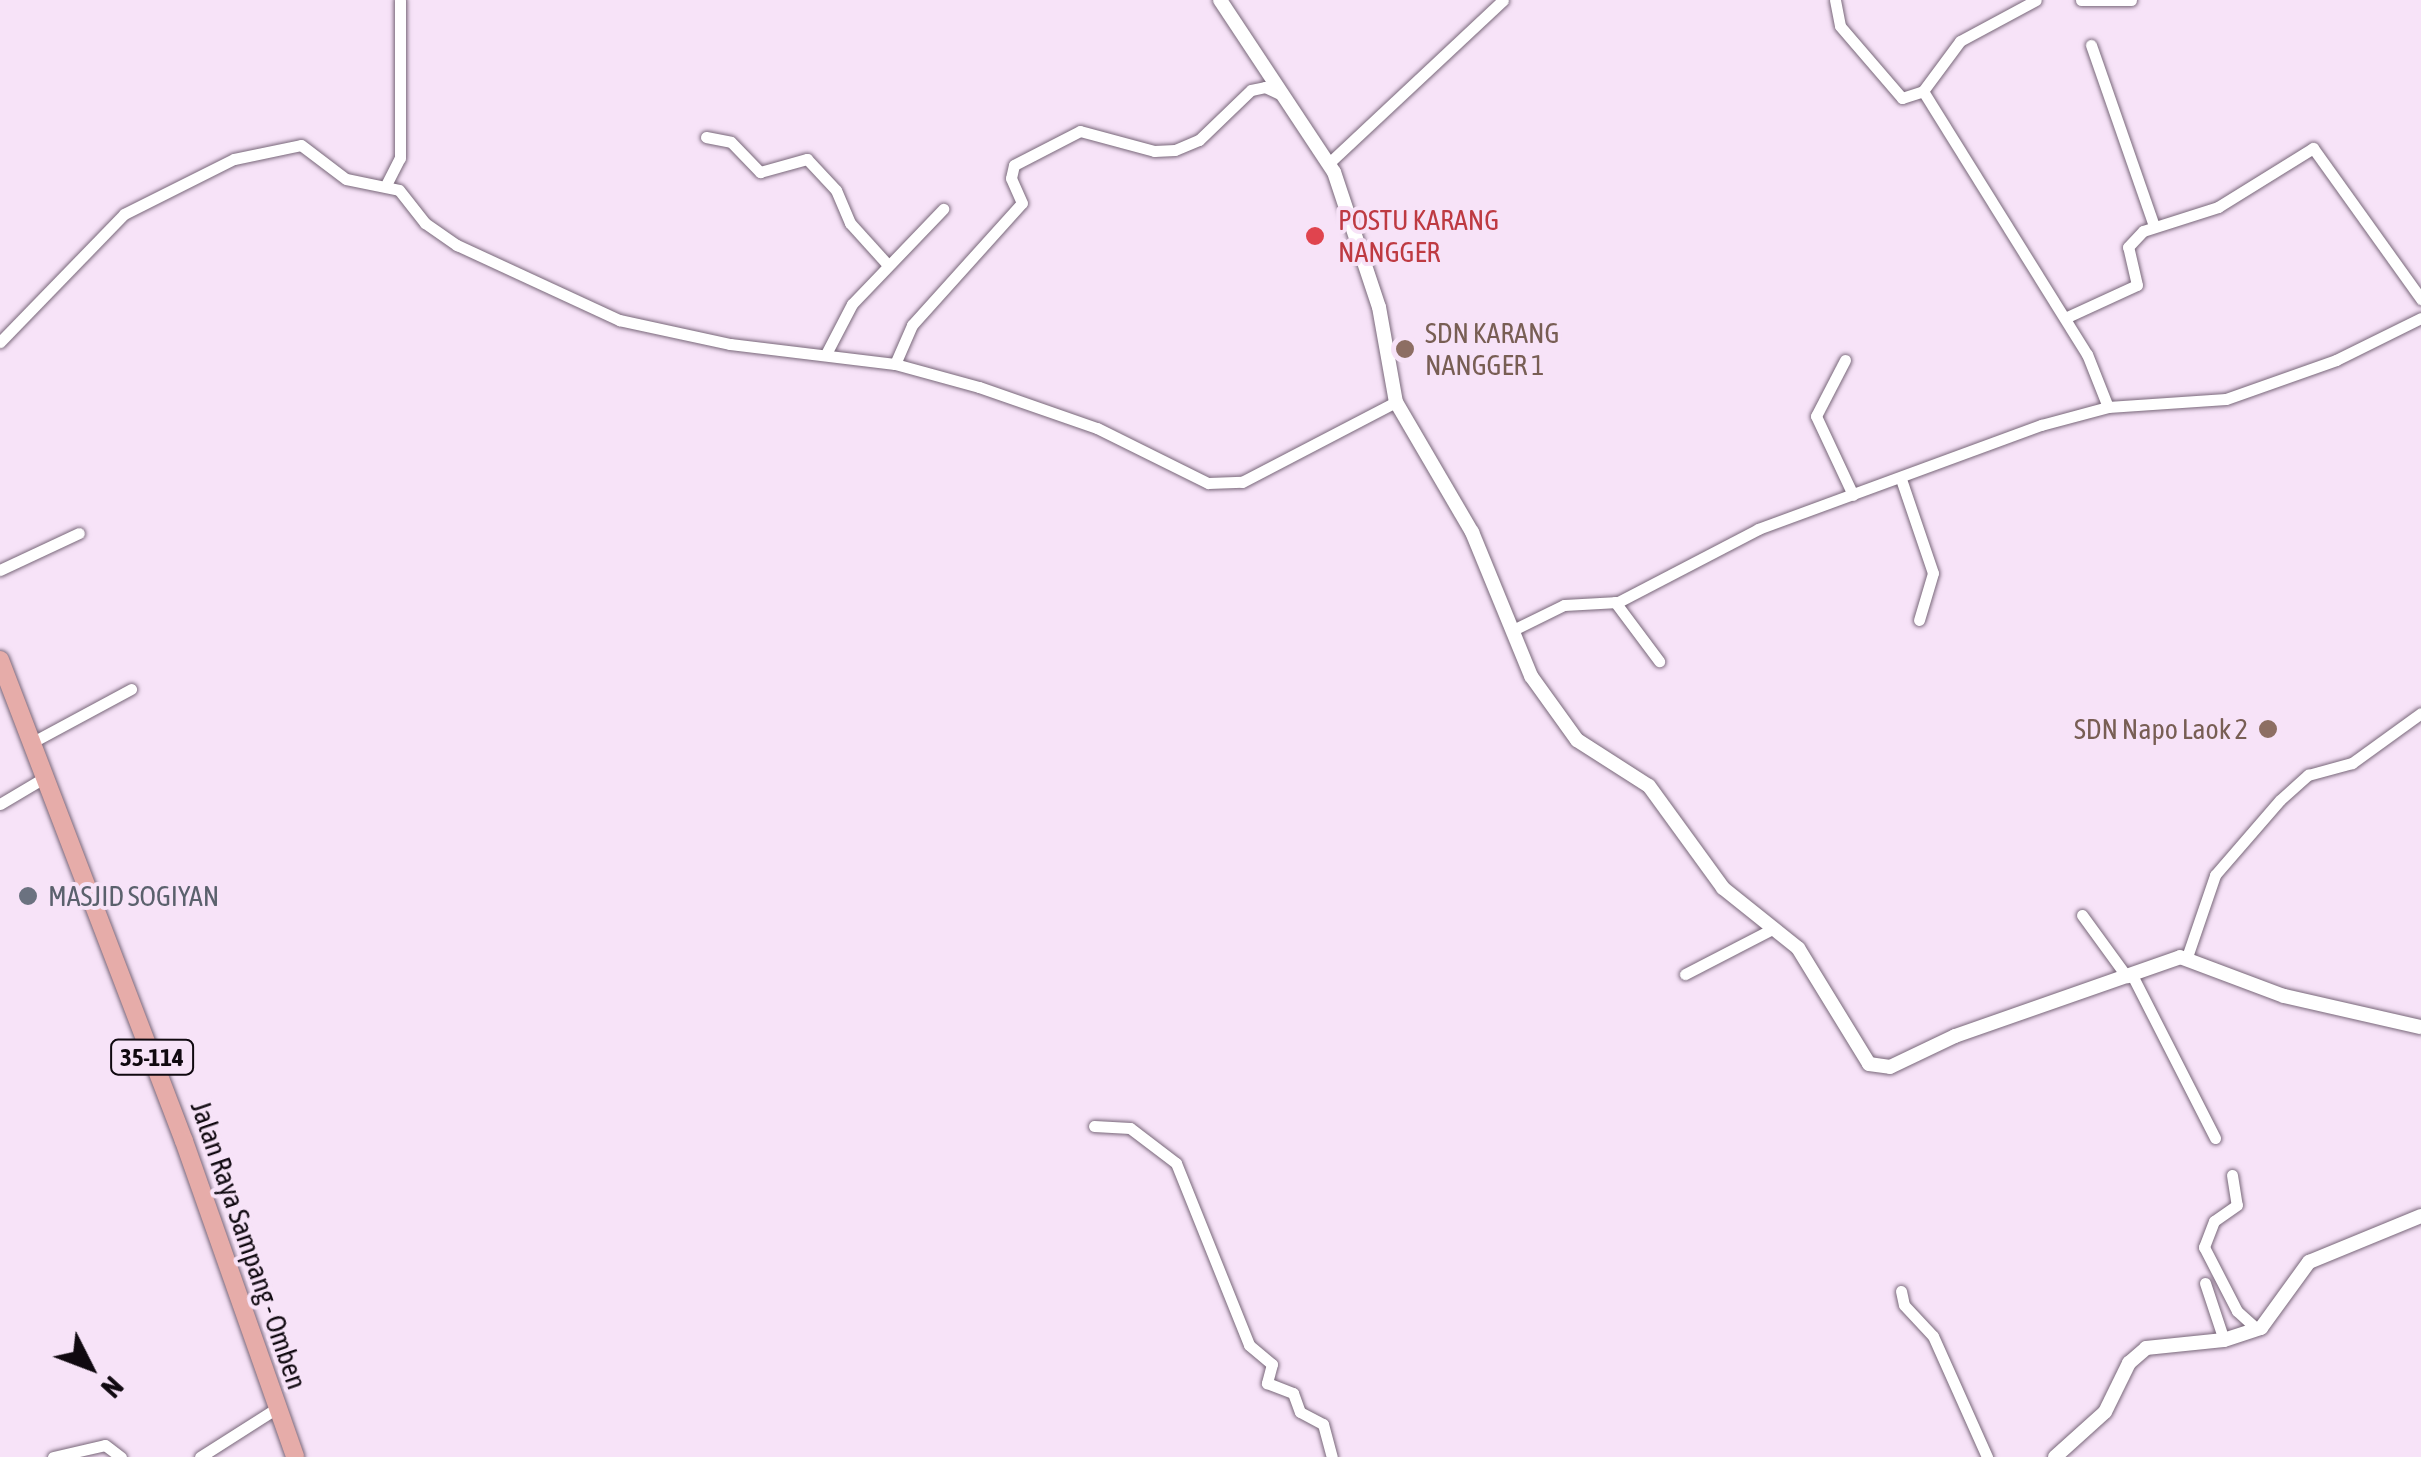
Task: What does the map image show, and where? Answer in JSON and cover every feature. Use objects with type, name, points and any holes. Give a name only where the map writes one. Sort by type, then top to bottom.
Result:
[{"type":"main road","name":"Jalan Raya Sampang - Omben","points":[[0,660],[42,779],[172,1109],[294,1457]]},
{"type":"street","points":[[387,183],[400,158],[400,0]]},
{"type":"street","points":[[1220,0],[1329,164],[1379,307],[1396,402],[1472,532],[1531,676],[1576,740],[1649,786],[1723,888],[1806,958],[1853,1046],[1880,1068],[2187,957],[2284,996],[2421,1027]]},
{"type":"street","points":[[1329,164],[1503,0]]},
{"type":"street","points":[[1835,0],[1840,26],[1891,90],[1902,98],[1923,92],[1960,40],[2036,0]]},
{"type":"street","points":[[2081,0],[2131,0]]},
{"type":"street","points":[[2092,45],[2154,226]]},
{"type":"street","points":[[895,364],[912,325],[1022,203],[1010,174],[1014,165],[1080,131],[1154,152],[1175,150],[1199,140],[1251,90],[1265,87],[1280,94]]},
{"type":"street","points":[[1923,92],[2066,318],[2108,407]]},
{"type":"street","points":[[706,138],[731,142],[760,172],[807,159],[836,190],[850,224],[888,264]]},
{"type":"street","points":[[0,342],[101,232],[203,171],[264,149],[302,145],[346,180],[387,183],[457,245],[619,320],[730,344],[826,352],[895,364],[1098,428],[1221,486],[1254,476],[1396,402]]},
{"type":"street","points":[[2066,318],[2137,285],[2128,246],[2154,226],[2218,207],[2316,149],[2338,190],[2406,270],[2421,298]]},
{"type":"street","points":[[826,352],[852,304],[943,209]]},
{"type":"street","points":[[1513,630],[1564,605],[1615,602],[1758,529],[2041,425],[2108,407],[2226,399],[2336,360],[2421,318]]},
{"type":"street","points":[[1845,360],[1816,416],[1853,496]]},
{"type":"street","points":[[1901,479],[1934,572],[1919,620]]},
{"type":"street","points":[[0,570],[79,533]]},
{"type":"street","points":[[1615,602],[1659,661]]},
{"type":"street","points":[[29,744],[131,689]]},
{"type":"street","points":[[2187,957],[2214,875],[2280,800],[2308,775],[2352,763],[2421,713]]},
{"type":"street","points":[[0,804],[42,779]]},
{"type":"street","points":[[2082,914],[2129,976],[2215,1138]]},
{"type":"street","points":[[1686,974],[1774,928]]},
{"type":"street","points":[[1094,1126],[1130,1128],[1176,1163],[1249,1345],[1272,1364],[1268,1386],[1293,1393],[1300,1412],[1323,1424],[1332,1457]]},
{"type":"street","points":[[2232,1176],[2237,1205],[2214,1221],[2204,1247],[2237,1311],[2257,1329]]},
{"type":"street","points":[[2055,1457],[2105,1412],[2129,1363],[2146,1348],[2224,1340],[2257,1329],[2309,1262],[2421,1216]]},
{"type":"street","points":[[2206,1283],[2224,1340]]},
{"type":"street","points":[[1902,1291],[1904,1305],[1933,1336],[1987,1457]]},
{"type":"street","points":[[200,1457],[277,1408]]},
{"type":"street","points":[[53,1457],[105,1444],[121,1457]]},
{"type":"place","name":"POSTU KARANG NANGGER","points":[[1315,236]]},
{"type":"place","name":"SDN KARANG NANGGER 1","points":[[1405,349]]},
{"type":"place","name":"SDN Napo Laok 2","points":[[2268,729]]},
{"type":"place","name":"MASJID SOGIYAN","points":[[28,896]]}]
